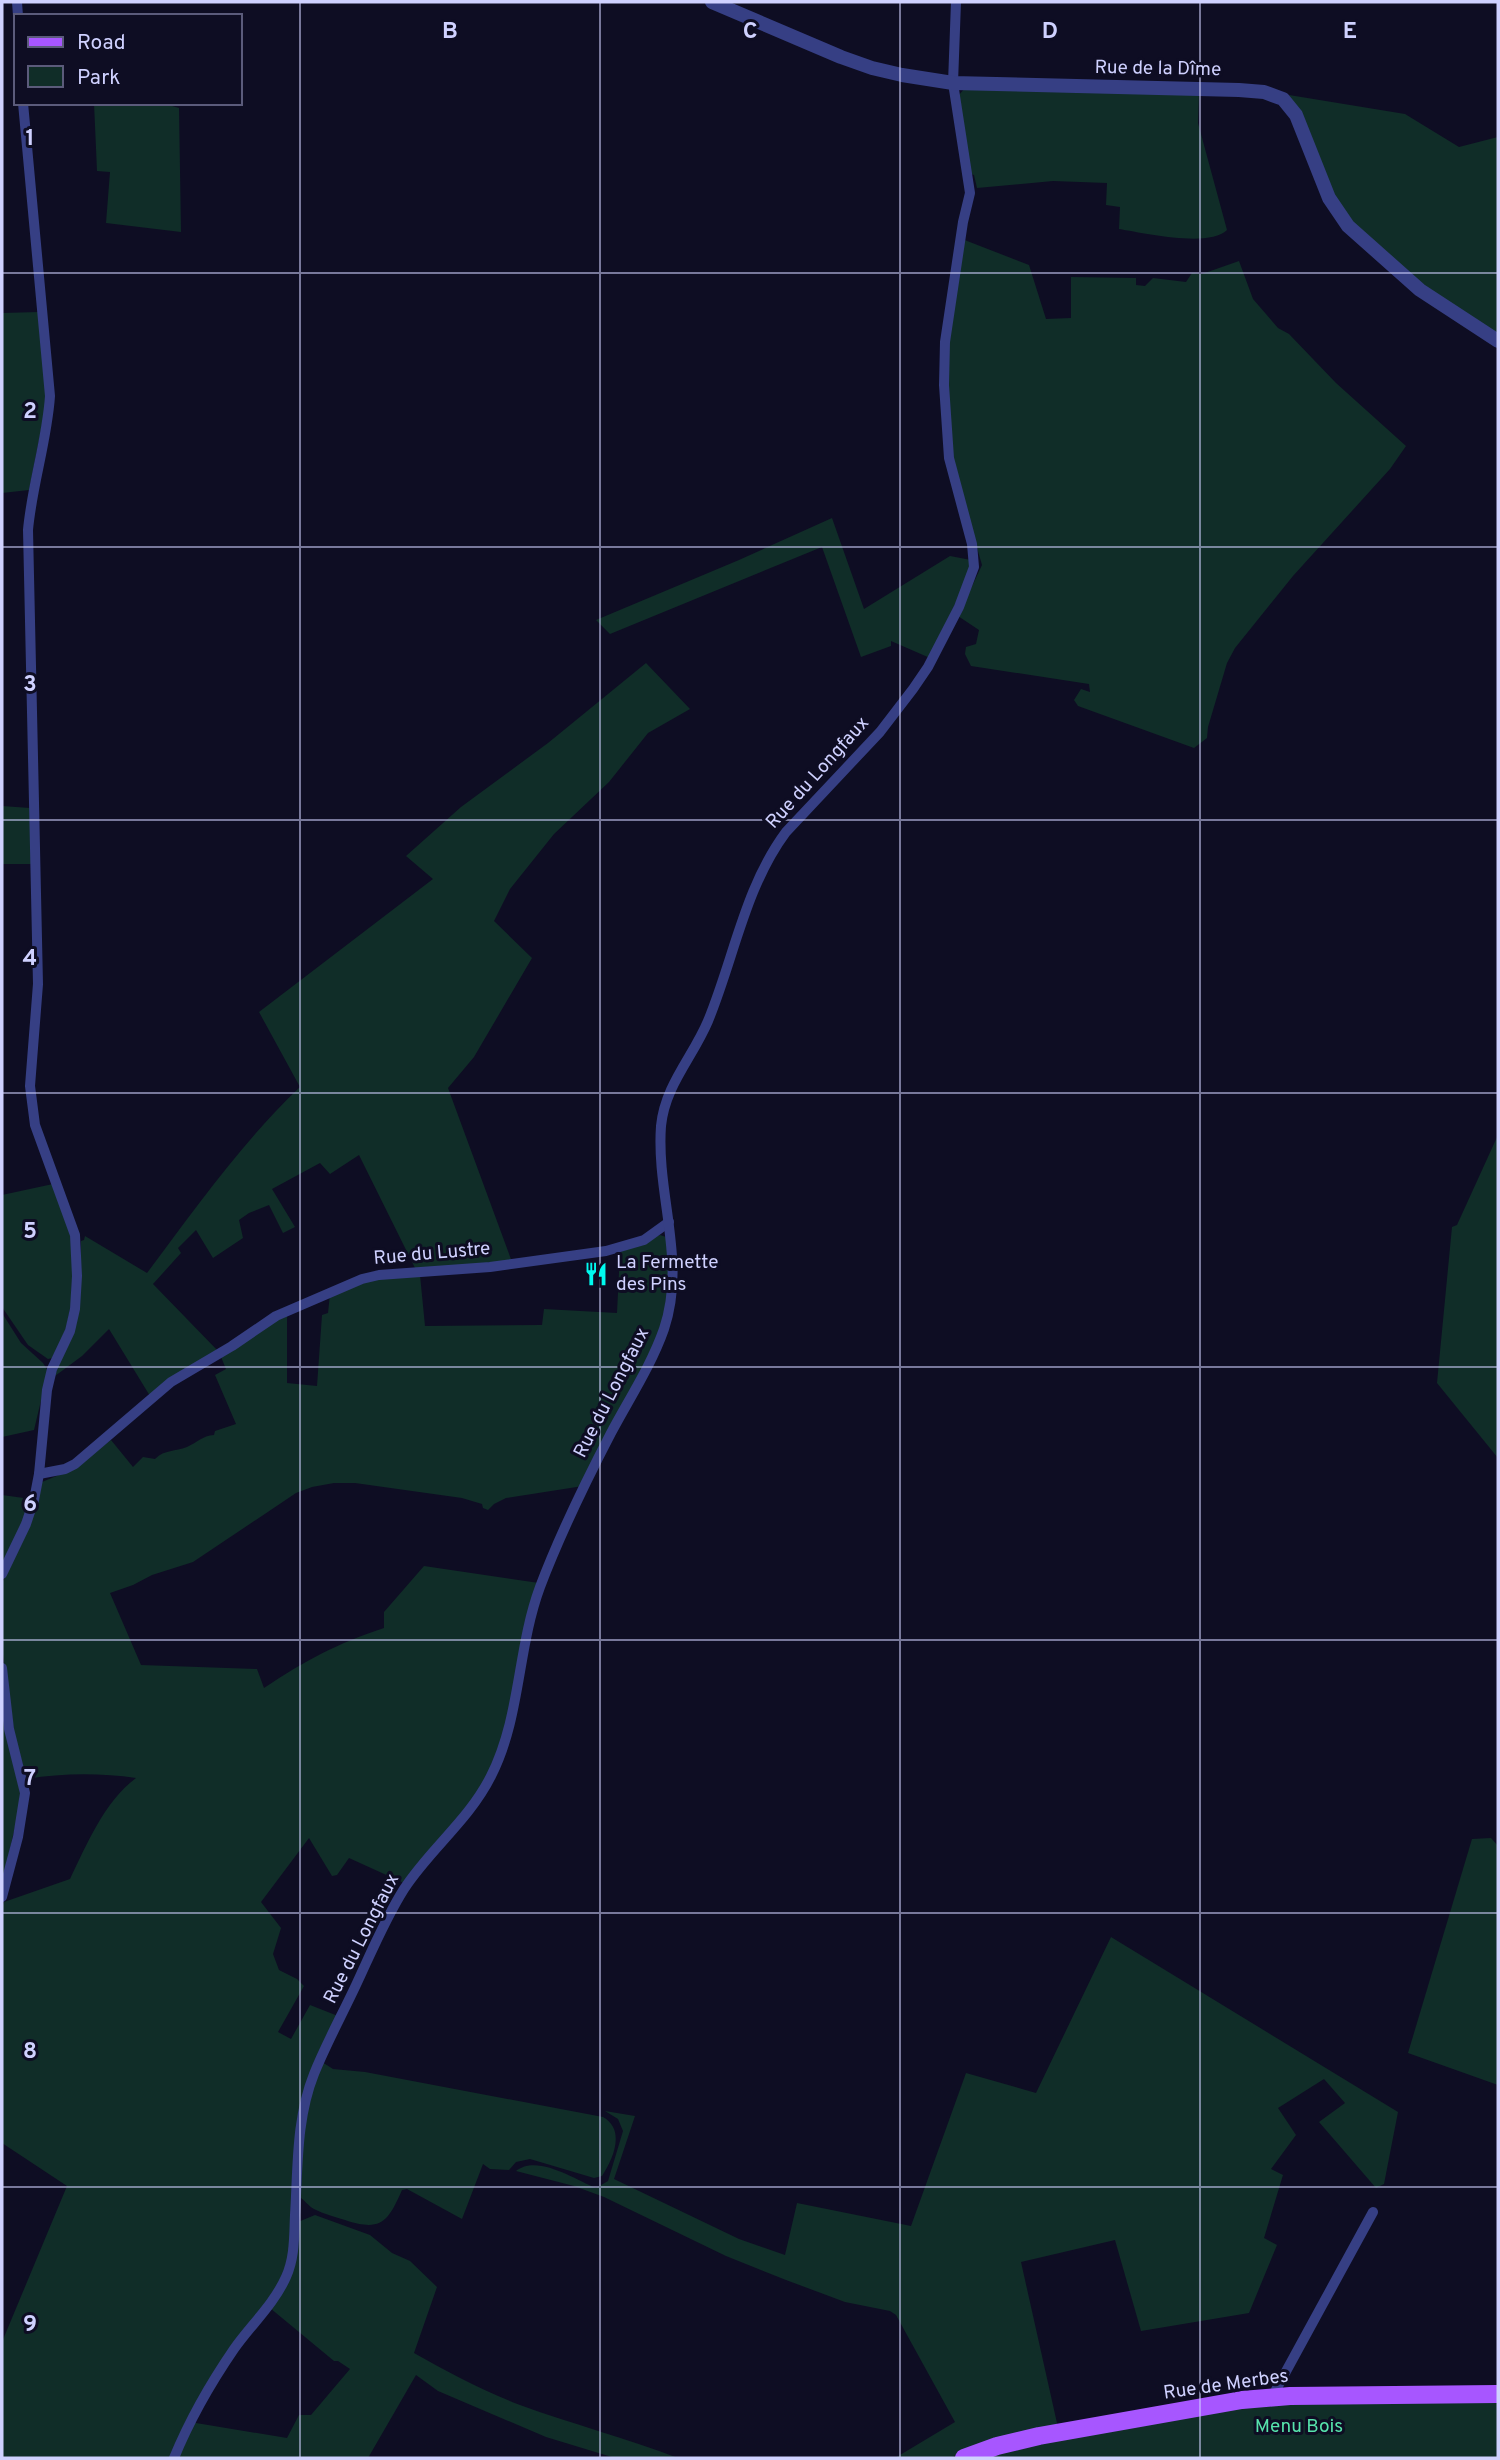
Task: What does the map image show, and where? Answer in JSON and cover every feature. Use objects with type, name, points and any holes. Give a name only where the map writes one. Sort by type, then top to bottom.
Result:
[{"type":"main road","name":"Rue de Merbes","points":[[964,2458],[1039,2436],[1272,2397],[1498,2394]]},
{"type":"street","name":"Rue de la Dîme","points":[[712,2],[872,68],[953,83],[1239,90],[1274,95],[1283,99],[1296,115],[1329,198],[1348,226],[1420,290],[1498,341]]},
{"type":"street","name":"Rue du Longfaux","points":[[174,2458],[207,2391],[236,2346],[277,2293],[288,2271],[293,2248],[302,2122],[306,2099],[318,2065],[377,1940],[405,1888],[467,1815],[487,1784],[503,1751],[512,1717],[527,1629],[552,1555],[594,1466],[654,1353],[666,1323],[674,1273],[661,1146],[666,1100],[709,1019],[763,867],[786,832],[880,732],[913,689],[955,616],[974,568],[972,544],[949,458],[944,384],[945,342],[963,222],[970,193],[953,83],[956,2]]},
{"type":"street","points":[[2,1574],[30,1513],[39,1474],[47,1390],[52,1369],[70,1331],[75,1309],[77,1262],[72,1223],[35,1125],[30,1086],[38,984],[28,530],[50,396],[23,105]]},
{"type":"street","name":"Rue du Lustre","points":[[39,1474],[65,1469],[75,1464],[171,1382],[232,1346],[276,1315],[362,1279],[502,1266],[606,1251],[643,1240],[669,1223]]},
{"type":"street","points":[[2,1668],[9,1728],[25,1793],[18,1837],[2,1897]]},
{"type":"street","points":[[1272,2397],[1373,2212]]},
{"type":"green space","points":[[964,89],[1199,93],[1198,123],[1227,230],[1218,235],[1192,239],[1119,229],[1120,207],[1106,205],[1107,183],[1053,181],[977,188],[974,175],[971,174],[959,95]]},
{"type":"green space","points":[[1289,95],[1405,114],[1459,147],[1498,137],[1498,337],[1426,290],[1342,214]]},
{"type":"green space","points":[[94,105],[169,105],[179,108],[181,232],[106,223],[110,172],[97,171]]},
{"type":"green space","points":[[962,239],[1029,265],[1046,319],[1071,318],[1071,277],[1136,278],[1136,285],[1145,286],[1153,278],[1186,282],[1192,273],[1202,274],[1239,261],[1253,299],[1278,328],[1289,334],[1336,383],[1406,446],[1390,469],[1293,576],[1235,648],[1227,663],[1207,738],[1194,748],[1078,706],[1074,700],[1081,689],[1090,692],[1089,684],[971,666],[965,654],[966,647],[976,644],[979,630],[958,616],[982,565],[953,464],[946,371]]},
{"type":"green space","points":[[39,312],[45,370],[45,410],[29,490],[2,493],[2,313]]},
{"type":"green space","points":[[832,518],[864,609],[950,556],[971,560],[970,572],[930,658],[891,641],[891,646],[861,657],[822,547],[610,634],[596,620],[739,560]]},
{"type":"green space","points":[[646,663],[690,709],[648,733],[609,782],[554,834],[510,889],[494,921],[532,958],[474,1057],[448,1088],[512,1262],[416,1270],[359,1155],[330,1174],[320,1163],[272,1189],[295,1227],[283,1233],[269,1205],[239,1220],[243,1238],[213,1258],[196,1230],[178,1248],[181,1253],[153,1284],[218,1351],[150,1396],[109,1329],[82,1356],[55,1376],[81,1284],[81,1241],[85,1236],[147,1273],[239,1153],[300,1087],[259,1012],[433,879],[406,856],[461,807],[548,743]]},
{"type":"green space","points":[[2,806],[30,808],[32,864],[2,864]]},
{"type":"green space","points":[[1498,1135],[1498,1458],[1437,1383],[1452,1227],[1457,1225]]},
{"type":"green space","points":[[53,1184],[70,1232],[73,1256],[71,1304],[66,1329],[52,1358],[48,1359],[28,1345],[2,1307],[2,1195]]},
{"type":"green space","points":[[660,1235],[666,1237],[670,1284],[661,1330],[583,1486],[506,1498],[488,1510],[483,1508],[482,1504],[462,1498],[355,1483],[312,1487],[296,1493],[193,1562],[152,1575],[110,1593],[141,1665],[257,1669],[264,1688],[322,1654],[384,1628],[384,1612],[424,1566],[539,1583],[510,1718],[483,1786],[404,1883],[349,1858],[337,1875],[332,1876],[309,1838],[261,1902],[281,1928],[273,1954],[279,1970],[297,1979],[304,1986],[278,2032],[291,2039],[310,2005],[338,2016],[309,2082],[291,2249],[283,2276],[190,2422],[287,2438],[299,2415],[311,2415],[350,2369],[334,2361],[270,2308],[286,2283],[298,2222],[315,2215],[370,2235],[392,2253],[410,2261],[437,2287],[414,2353],[506,2400],[678,2458],[615,2458],[546,2437],[438,2391],[416,2375],[368,2458],[2,2458],[2,2342],[67,2186],[2,2143],[2,1908],[4,1902],[70,1879],[106,1811],[136,1778],[82,1774],[27,1779],[15,1737],[2,1648],[2,1583],[21,1545],[42,1482],[71,1470],[111,1440],[133,1467],[143,1457],[155,1459],[236,1424],[215,1375],[226,1369],[221,1357],[287,1313],[287,1383],[317,1386],[322,1315],[328,1313],[330,1294],[370,1280],[420,1275],[425,1326],[542,1325],[544,1309],[617,1313],[620,1252]]},
{"type":"green space","points":[[2,1313],[21,1343],[48,1371],[34,1430],[2,1437]]},
{"type":"green space","points":[[2,1495],[31,1499],[2,1566]]},
{"type":"green space","points":[[2,1716],[20,1792],[19,1809],[2,1884]]},
{"type":"green space","points":[[1491,1838],[1498,1846],[1498,2085],[1408,2053],[1472,1839]]},
{"type":"green space","name":"Menu Bois","points":[[1111,1937],[1398,2112],[1384,2184],[1376,2188],[1319,2122],[1345,2103],[1324,2079],[1278,2108],[1296,2135],[1271,2169],[1283,2175],[1264,2238],[1277,2245],[1249,2313],[1141,2331],[1115,2240],[1021,2262],[1059,2432],[1215,2405],[1498,2394],[1498,2458],[964,2458],[966,2451],[950,2458],[895,2458],[955,2422],[896,2315],[890,2311],[845,2302],[726,2256],[604,2197],[516,2171],[525,2166],[545,2167],[596,2188],[608,2181],[623,2131],[618,2119],[605,2111],[635,2116],[614,2179],[739,2239],[785,2255],[797,2203],[911,2226],[966,2073],[1036,2093]]},
{"type":"green space","points":[[322,2062],[333,2069],[365,2072],[603,2117],[614,2129],[616,2137],[613,2153],[602,2176],[594,2178],[530,2159],[516,2162],[509,2170],[490,2169],[483,2164],[462,2219],[407,2189],[402,2190],[392,2210],[382,2222],[367,2225],[333,2217],[314,2209],[298,2196],[307,2106]]},
{"type":"place","name":"La Fermette des Pins","points":[[596,1274]]}]
